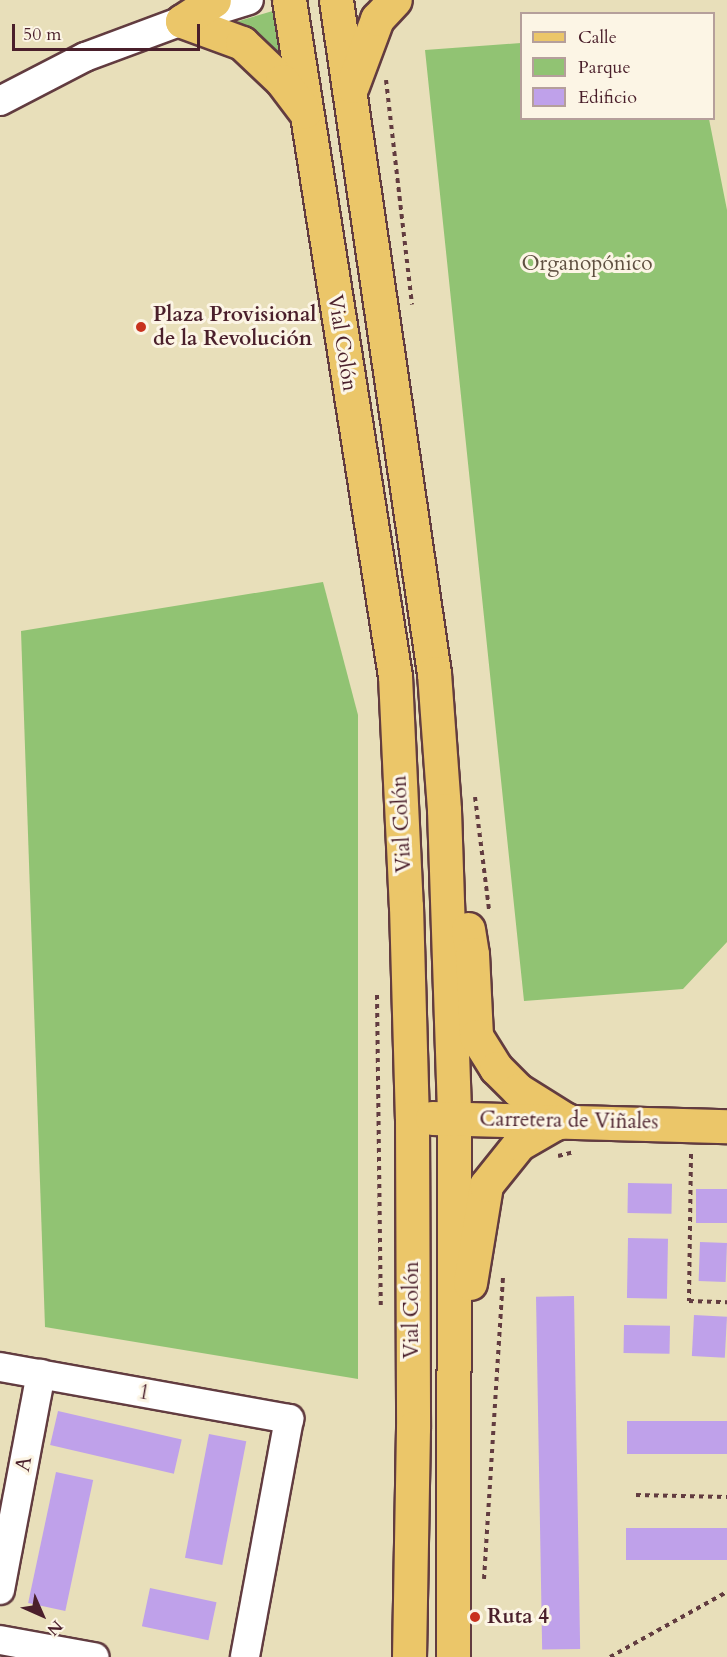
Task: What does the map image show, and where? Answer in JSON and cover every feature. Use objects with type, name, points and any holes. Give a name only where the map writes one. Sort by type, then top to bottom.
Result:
[{"type":"main road","points":[[182,21],[214,0]]},
{"type":"main road","name":"Vial Colón","points":[[289,0],[395,676],[406,906],[412,1118],[413,1428],[409,1657]]},
{"type":"main road","name":"Vial Colón","points":[[336,0],[434,673],[444,810],[454,1118],[453,1657]]},
{"type":"main road","points":[[350,91],[377,19],[395,0]]},
{"type":"main road","points":[[182,21],[242,43],[282,81],[307,114]]},
{"type":"main road","points":[[444,810],[472,954],[476,1036],[496,1068],[518,1090],[566,1120]]},
{"type":"main road","name":"Carretera de Viñales","points":[[412,1118],[566,1120],[727,1126]]},
{"type":"main road","points":[[454,1476],[463,1395],[466,1315],[486,1185],[519,1144],[553,1124],[566,1120]]},
{"type":"street","points":[[0,101],[85,57],[182,21],[249,0]]},
{"type":"street","name":"1","points":[[0,1367],[289,1419],[245,1657]]},
{"type":"street","name":"A","points":[[0,1590],[41,1374]]},
{"type":"street","points":[[0,1640],[94,1657]]},
{"type":"path","points":[[386,73],[387,108],[413,309]]},
{"type":"path","points":[[474,795],[489,913]]},
{"type":"path","points":[[377,993],[381,1313]]},
{"type":"path","points":[[555,1156],[578,1151]]},
{"type":"path","points":[[684,1152],[703,1154]]},
{"type":"path","points":[[691,1153],[689,1301],[727,1302]]},
{"type":"path","points":[[484,1587],[503,1269]]},
{"type":"path","points":[[636,1495],[727,1497]]},
{"type":"path","points":[[610,1657],[727,1592]]},
{"type":"green space","points":[[276,10],[289,71],[232,23]]},
{"type":"green space","name":"Organopónico","points":[[520,43],[520,120],[709,120],[727,210],[727,942],[683,989],[524,1001],[425,50]]},
{"type":"green space","points":[[323,582],[358,715],[358,1379],[45,1327],[21,631]]},
{"type":"building","points":[[628,1183],[672,1184],[671,1214],[627,1213]]},
{"type":"building","points":[[696,1189],[727,1189],[727,1223],[696,1223]]},
{"type":"building","points":[[628,1238],[668,1239],[667,1299],[627,1298]]},
{"type":"building","points":[[700,1242],[727,1243],[726,1282],[699,1281]]},
{"type":"building","points":[[574,1296],[580,1649],[542,1650],[536,1297]]},
{"type":"building","points":[[694,1315],[727,1317],[725,1358],[692,1356]]},
{"type":"building","points":[[624,1325],[670,1326],[670,1354],[624,1353]]},
{"type":"building","points":[[58,1411],[182,1440],[174,1474],[50,1445]]},
{"type":"building","points":[[627,1421],[727,1421],[727,1454],[627,1454]]},
{"type":"building","points":[[209,1434],[246,1441],[222,1565],[185,1558]]},
{"type":"building","points":[[56,1472],[93,1480],[65,1611],[28,1603]]},
{"type":"building","points":[[626,1528],[727,1528],[727,1560],[626,1560]]},
{"type":"building","points":[[150,1588],[217,1602],[208,1640],[142,1626]]},
{"type":"place","name":"Plaza Provisional de la Revolución","points":[[141,327]]},
{"type":"place","name":"Ruta 4","points":[[475,1617]]}]
